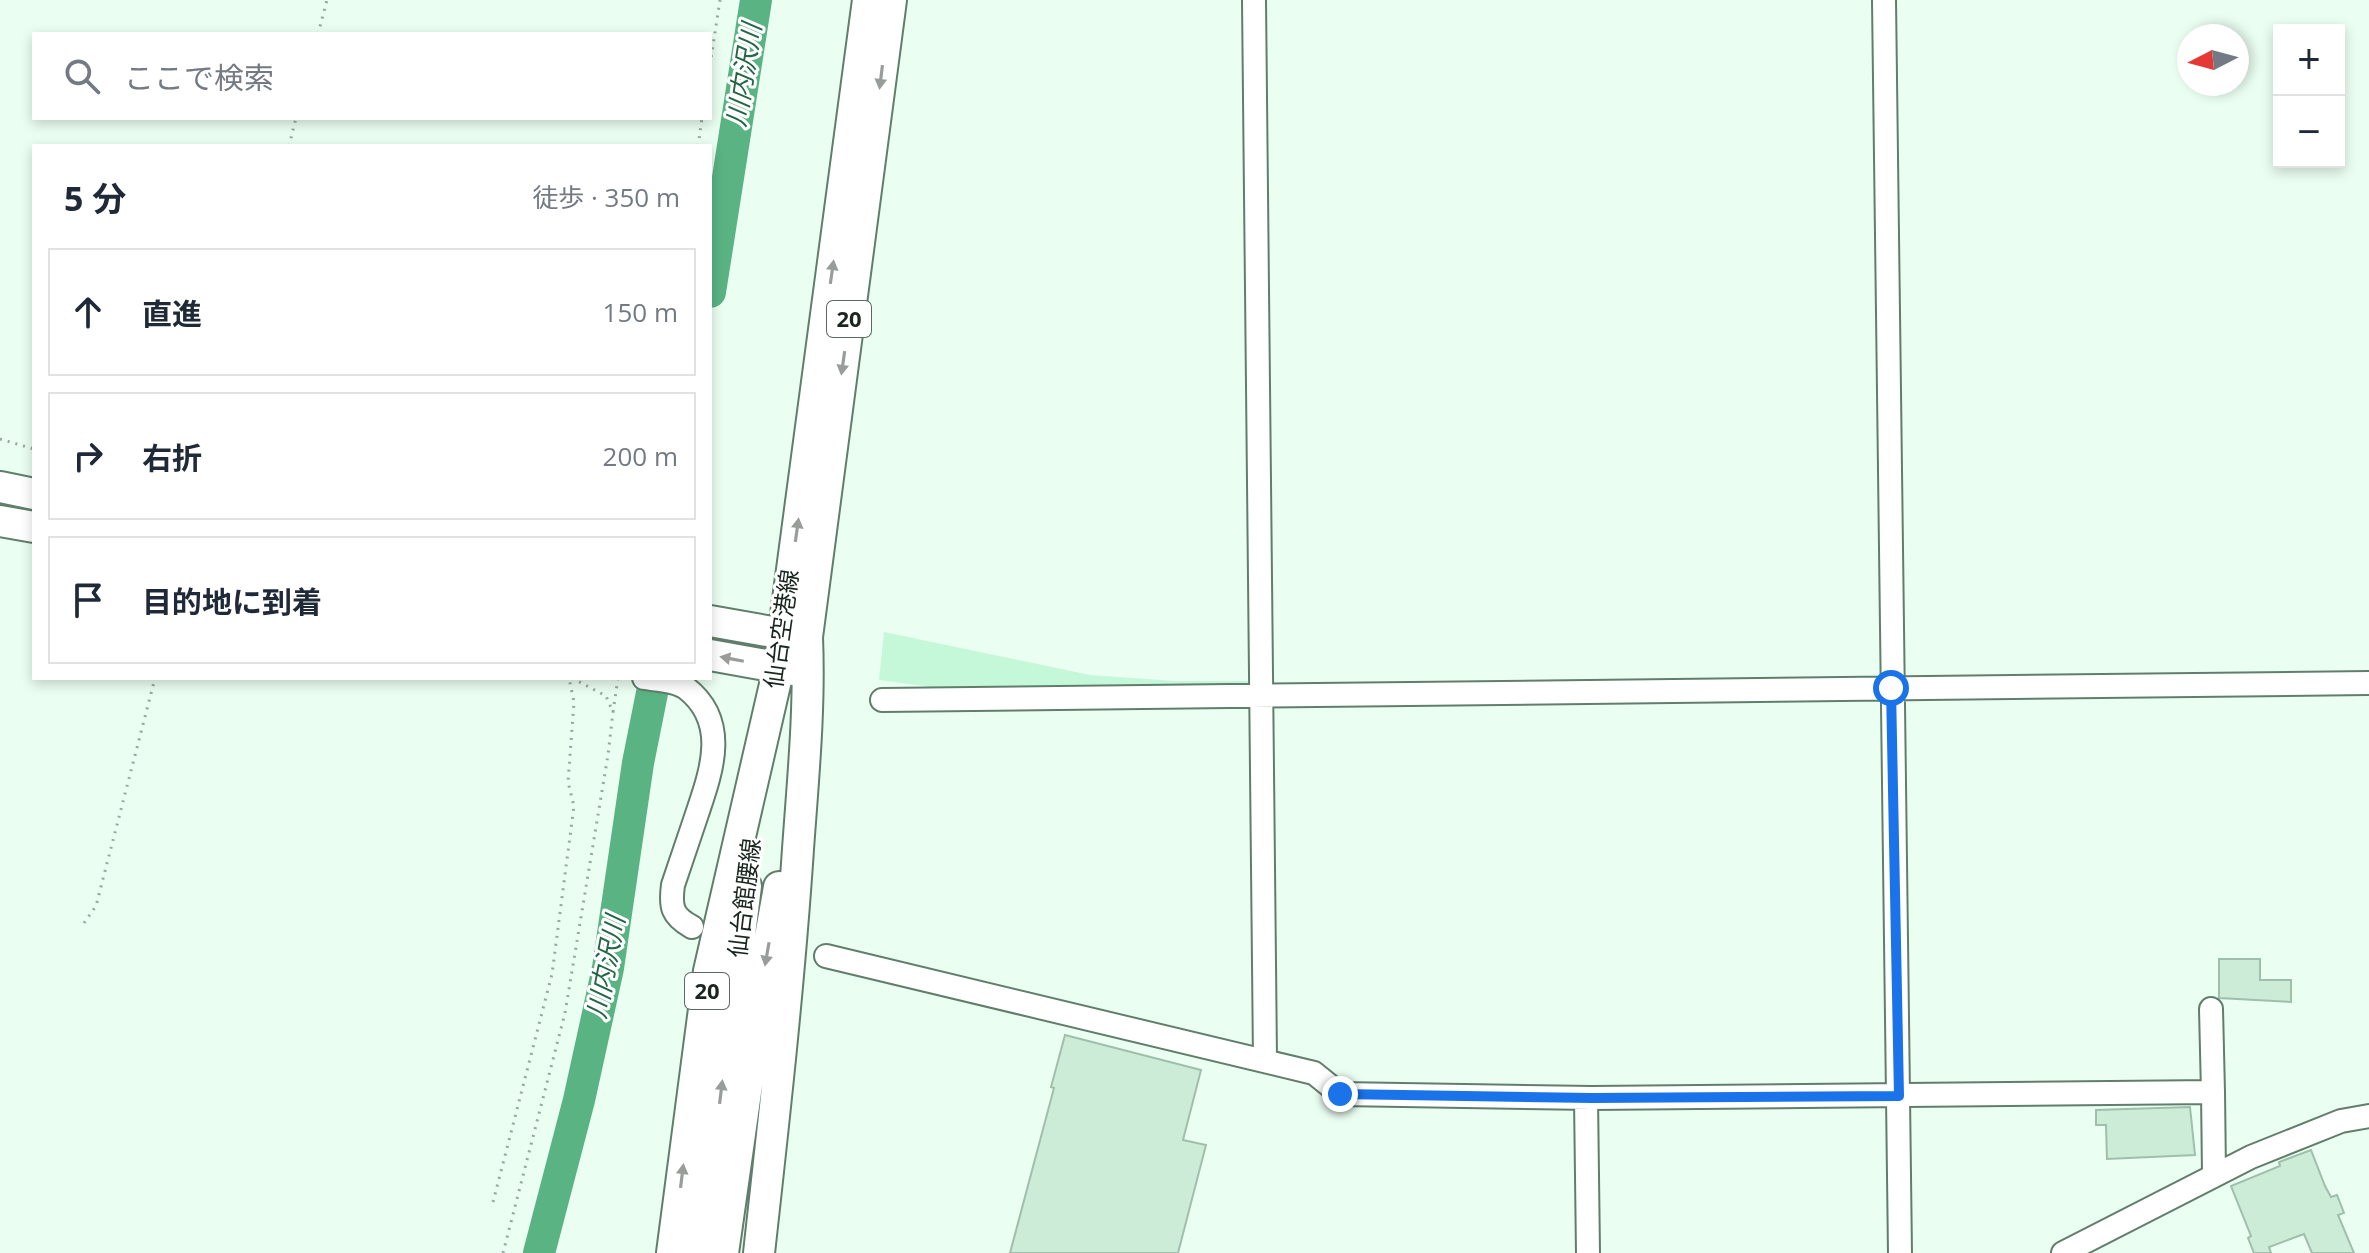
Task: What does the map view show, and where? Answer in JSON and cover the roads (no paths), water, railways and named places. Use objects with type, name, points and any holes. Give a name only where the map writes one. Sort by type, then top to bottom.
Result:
[{"type":"main road","name":"仙台空港線","points":[[759,1253],[789,989],[806,740],[808,673],[794,636],[868,0]]},
{"type":"main road","name":"仙台空港線","points":[[672,1253],[709,971],[779,667],[794,636],[891,0]]},
{"type":"main road","points":[[0,487],[32,494]]},
{"type":"main road","points":[[0,521],[32,527]]},
{"type":"main road","points":[[712,621],[794,636]]},
{"type":"main road","points":[[712,655],[808,673]]},
{"type":"main road","name":"仙台館腰線","points":[[701,1253],[765,734]]},
{"type":"main road","name":"仙台館腰線","points":[[723,1253],[761,987],[806,740]]},
{"type":"street","points":[[1254,0],[1265,1060]]},
{"type":"street","points":[[1884,0],[1900,1253]]},
{"type":"street","points":[[654,680],[678,685],[702,705],[714,741],[713,765],[673,885],[670,904],[674,914],[692,927]]},
{"type":"street","points":[[882,700],[2369,683]]},
{"type":"street","points":[[826,956],[1314,1073],[1340,1094],[1586,1098],[2213,1092]]},
{"type":"street","points":[[2211,1009],[2214,1174]]},
{"type":"street","points":[[1586,1098],[1588,1253]]},
{"type":"street","points":[[2063,1253],[2214,1174],[2341,1121],[2369,1116]]},
{"type":"waterway","name":"川内沢川","points":[[712,279],[756,0]]},
{"type":"waterway","name":"川内沢川","points":[[539,1253],[579,1100],[608,968],[638,763],[655,680]]}]
